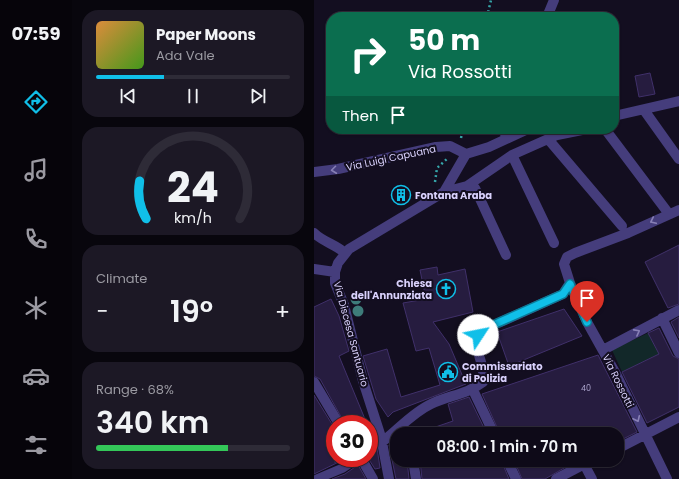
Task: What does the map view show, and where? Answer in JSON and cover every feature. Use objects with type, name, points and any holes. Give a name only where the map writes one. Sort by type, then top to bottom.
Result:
[{"type":"street","points":[[549,12],[554,0]]},
{"type":"street","points":[[619,115],[679,102]]},
{"type":"street","points":[[644,110],[679,159]]},
{"type":"street","points":[[462,152],[489,147],[505,134]]},
{"type":"street","points":[[444,192],[467,186],[512,155],[562,134]]},
{"type":"street","points":[[609,134],[669,214]]},
{"type":"street","points":[[548,139],[625,230],[679,210]]},
{"type":"street","name":"Via Luigi Capuana","points":[[314,172],[338,170],[436,147],[450,146],[462,152]]},
{"type":"street","name":"Via Discesa Santuario","points":[[389,479],[382,442],[363,381],[344,305],[335,283],[334,272],[345,253],[444,192],[462,152]]},
{"type":"street","points":[[512,155],[554,243]]},
{"type":"street","points":[[467,186],[475,188],[506,255]]},
{"type":"street","name":"Via Rossotti","points":[[625,230],[567,258],[564,268],[570,284],[666,479]]},
{"type":"street","points":[[314,233],[319,238],[336,245],[345,253]]},
{"type":"street","points":[[314,269],[334,272]]},
{"type":"street","points":[[405,427],[408,419],[432,404],[473,390],[483,382],[485,372],[476,347],[478,335],[484,329],[563,294],[570,284]]},
{"type":"street","points":[[603,350],[679,310]]},
{"type":"street","points":[[662,318],[679,352]]},
{"type":"street","points":[[314,382],[334,415]]},
{"type":"street","points":[[473,390],[491,427]]},
{"type":"street","points":[[624,446],[679,417]]},
{"type":"street","points":[[382,442],[390,438]]},
{"type":"street","points":[[366,467],[373,479]]},
{"type":"street","points":[[414,467],[416,479]]},
{"type":"street","points":[[510,467],[516,479]]},
{"type":"street","points":[[556,479],[579,467]]},
{"type":"street","points":[[589,467],[592,479]]},
{"type":"lane","points":[[315,479],[345,467]]},
{"type":"path","points":[[488,12],[491,0]]},
{"type":"path","points":[[433,189],[437,168],[462,152]]},
{"type":"green space","points":[[648,333],[659,354],[622,372],[612,350]]},
{"type":"building","points":[[650,73],[655,94],[639,97],[635,76]]},
{"type":"building","points":[[679,245],[679,304],[668,308],[645,262]]},
{"type":"building","points":[[437,267],[438,275],[465,269],[473,312],[433,322],[449,344],[466,384],[393,412],[388,417],[376,399],[363,356],[387,349],[401,397],[440,385],[429,348],[416,351],[403,303],[426,299],[420,270]]},
{"type":"building","points":[[331,299],[339,316],[349,351],[339,356],[363,415],[340,415],[320,379],[314,376],[314,307]]},
{"type":"building","points":[[564,309],[582,336],[509,366],[497,332]]},
{"type":"building","points":[[679,317],[679,338],[671,322]]},
{"type":"building","points":[[659,328],[673,356],[679,359],[679,407],[647,423],[622,372],[659,354],[648,333]]},
{"type":"building","points":[[598,355],[637,432],[624,438],[624,427],[497,427],[482,394]]},
{"type":"building","points":[[314,395],[326,415],[326,467],[328,467],[314,474]]},
{"type":"building","points":[[469,397],[484,427],[436,427],[453,421],[448,404]]},
{"type":"building","points":[[378,455],[380,468],[375,469],[374,467],[378,467]]},
{"type":"building","points":[[355,467],[359,467],[366,479],[332,479],[345,474]]},
{"type":"building","points":[[394,467],[408,467],[409,479],[396,479]]},
{"type":"building","points":[[421,467],[504,467],[509,479],[422,479]]},
{"type":"building","points":[[517,467],[566,467],[545,479],[522,479]]},
{"type":"place","name":"Fontana Araba","points":[[401,195]]},
{"type":"place","name":"Chiesa dell'Annunziata","points":[[446,289]]},
{"type":"place","name":"Commissariato di Polizia","points":[[448,372]]},
{"type":"route","points":[[478,335],[484,329],[563,294],[570,284],[587,322]]}]
